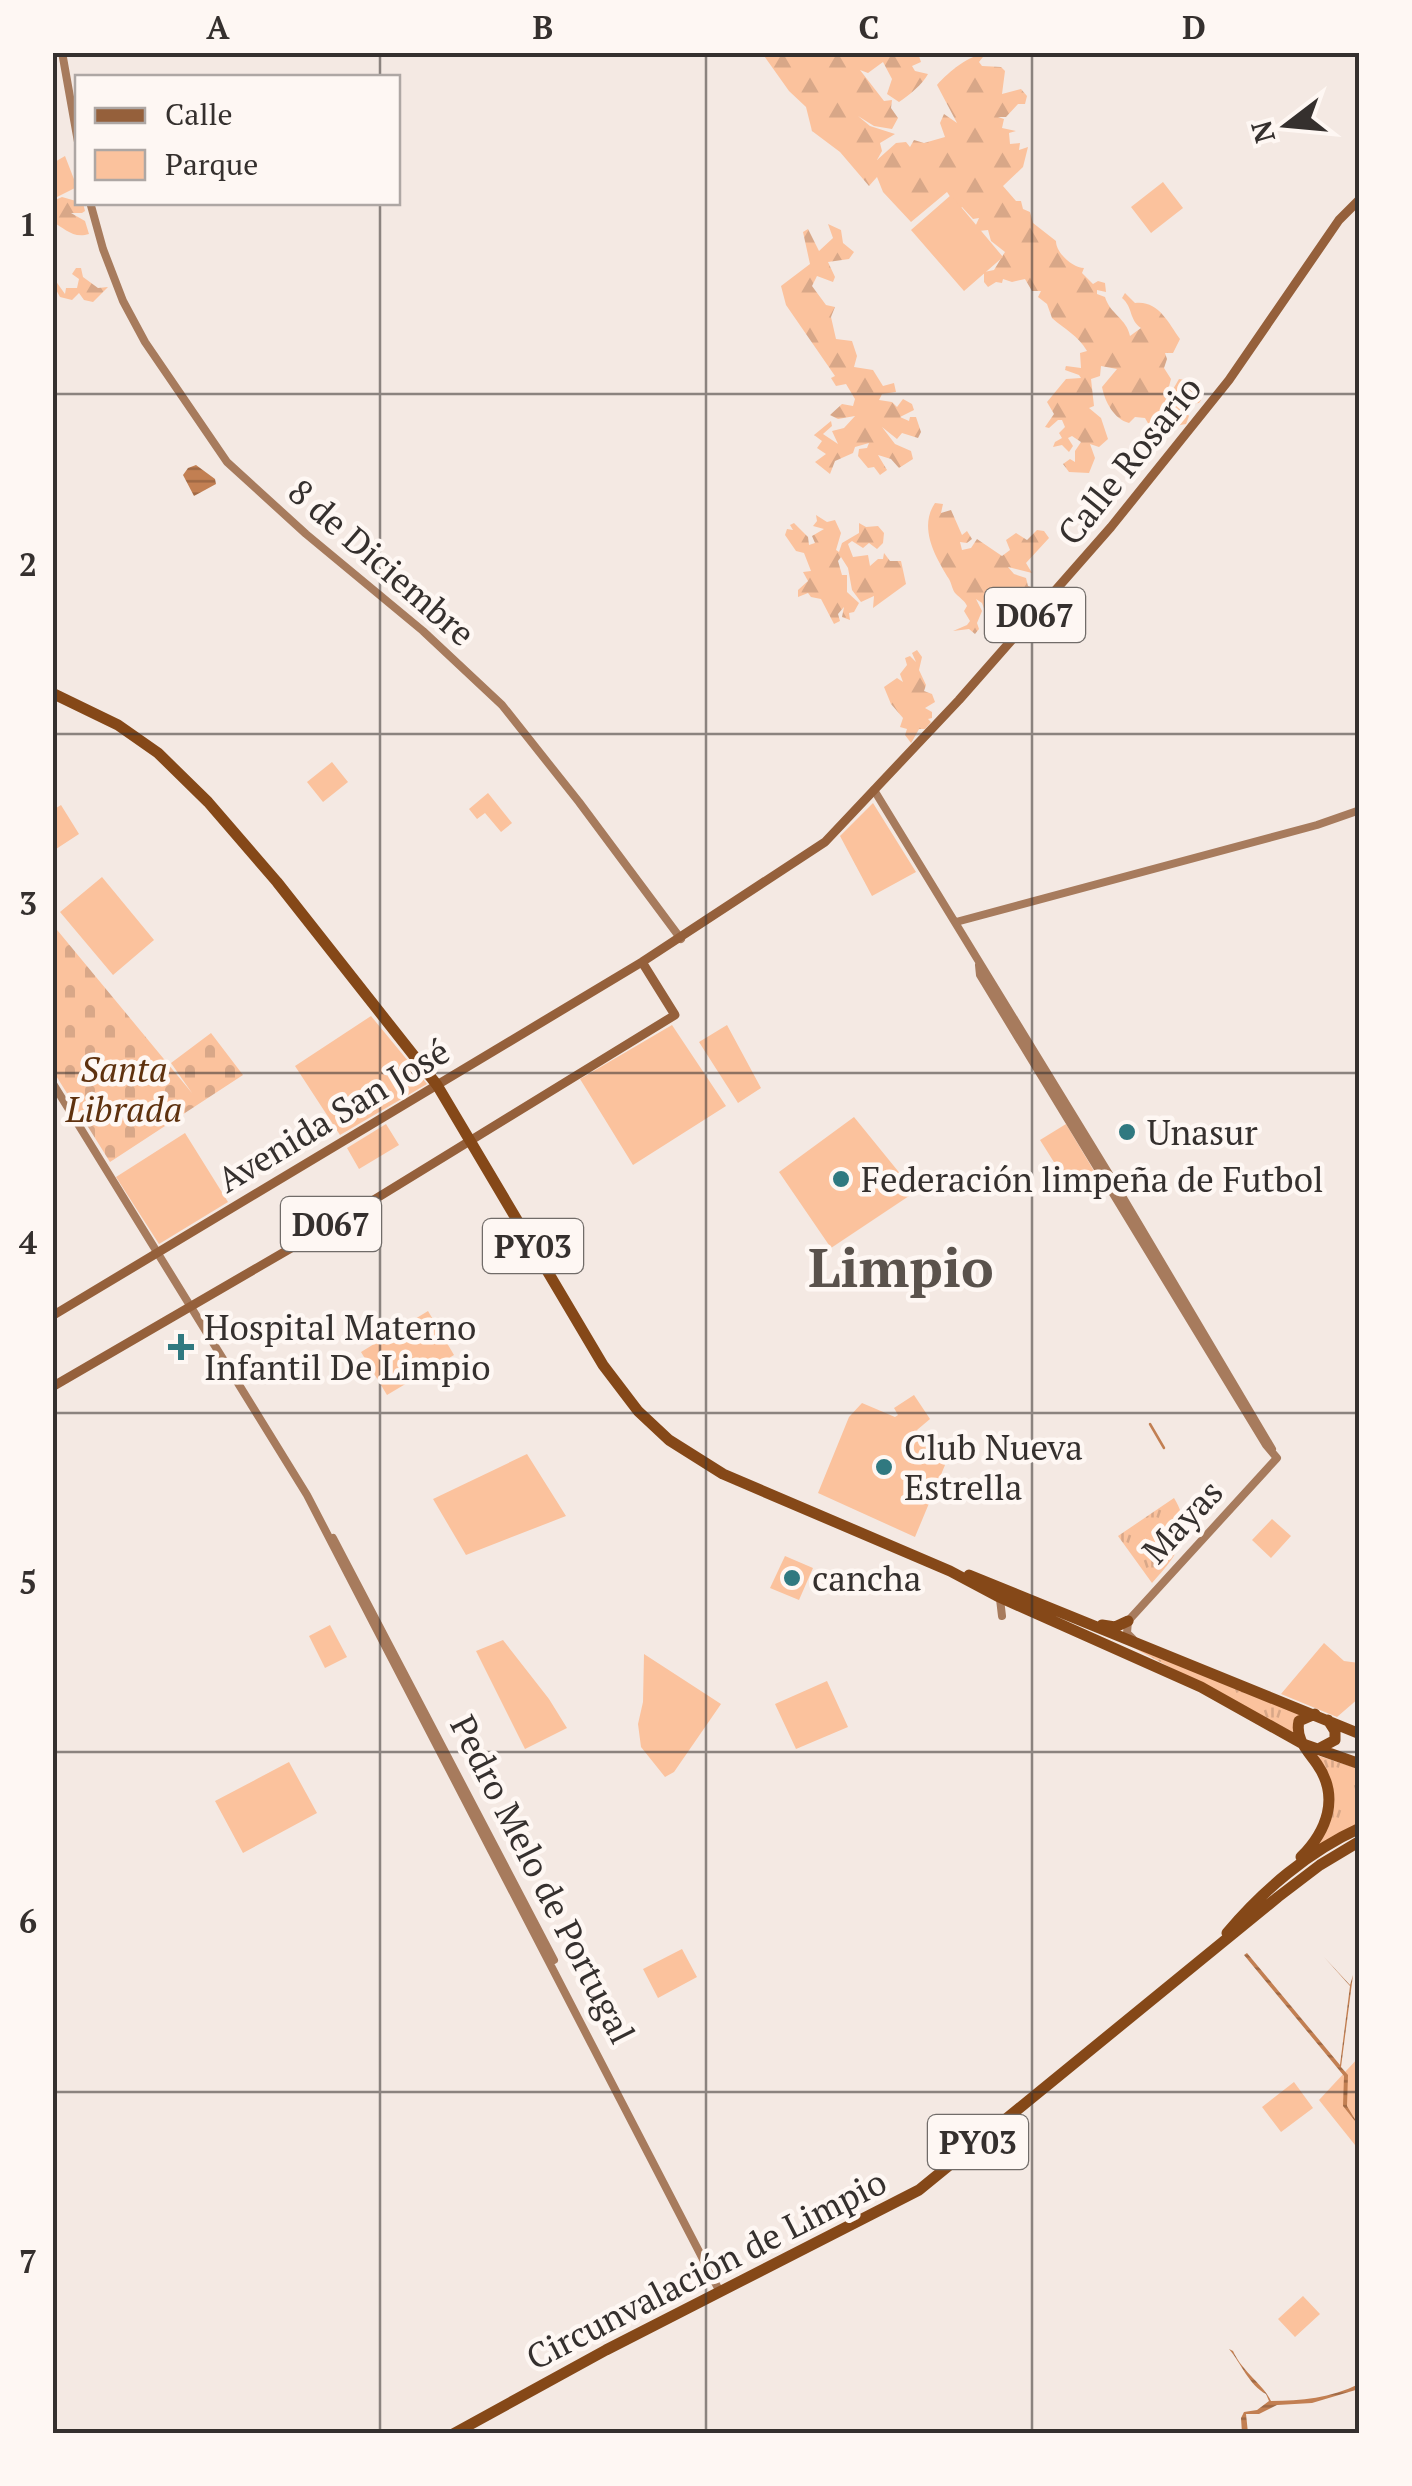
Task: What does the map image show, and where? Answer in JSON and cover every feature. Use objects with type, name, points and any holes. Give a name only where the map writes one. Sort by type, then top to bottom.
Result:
[{"type":"highway","name":"PY03","points":[[52,694],[93,711],[132,734],[190,784],[276,882],[437,1085],[603,1365],[648,1420],[678,1446],[723,1474],[950,1571],[997,1596],[1009,1612],[1083,1625],[1122,1638]]},
{"type":"highway","name":"PY03","points":[[950,1571],[1007,1589],[1144,1654],[1315,1746],[1357,1763]]},
{"type":"highway","points":[[1083,1625],[1112,1627],[1126,1622]]},
{"type":"highway","points":[[1126,1622],[1122,1638],[1144,1654]]},
{"type":"highway","name":"PY03","points":[[1144,1654],[1356,1732]]},
{"type":"highway","points":[[1293,1870],[1323,1830],[1329,1805],[1315,1746],[1298,1734],[1299,1722],[1314,1714]]},
{"type":"highway","points":[[1315,1746],[1336,1736],[1328,1720]]},
{"type":"highway","points":[[1315,1746],[1344,1740],[1356,1732]]},
{"type":"highway","name":"PY03","points":[[1275,1892],[1293,1870],[1328,1844],[1360,1828]]},
{"type":"highway","name":"PY03","points":[[1275,1892],[1360,1841]]},
{"type":"highway","name":"Circunvalación de Limpio","points":[[453,2434],[723,2291],[896,2207],[1210,1954],[1275,1892]]},
{"type":"main road","name":"Calle Rosario","points":[[642,962],[834,835],[1036,615],[1123,512],[1229,380],[1340,220],[1360,199]]},
{"type":"main road","name":"Avenida San José","points":[[52,1316],[642,962]]},
{"type":"main road","name":"D067","points":[[52,1386],[192,1307],[675,1015],[642,962]]},
{"type":"street","points":[[62,52],[75,125]]},
{"type":"street","name":"8 de Diciembre","points":[[91,205],[122,300],[227,462],[423,631],[502,705],[680,938]]},
{"type":"street","points":[[874,790],[956,922],[1360,810]]},
{"type":"street","name":"Mayas","points":[[956,922],[979,965],[980,975],[1275,1454],[1126,1622]]},
{"type":"street","name":"Pedro Melo de Portugal","points":[[52,1082],[349,1566],[723,2291]]},
{"type":"street","points":[[1126,1622],[1127,1632],[1144,1654]]},
{"type":"green space","points":[[762,53],[918,53],[921,62],[912,66],[915,71],[928,74],[899,102],[887,94],[892,79],[883,62],[868,73],[860,70],[884,101],[892,100],[891,108],[898,118],[892,129],[874,126],[858,116],[870,126],[895,134],[880,143],[882,151],[877,160],[896,143],[906,142],[910,147],[914,140],[924,143],[945,137],[940,123],[944,114],[957,123],[937,85],[960,64],[986,53],[979,62],[982,66],[1001,67],[1005,71],[1002,94],[1021,89],[1027,96],[1025,104],[1018,104],[1006,117],[998,117],[1004,119],[1002,128],[1016,131],[1009,133],[1010,144],[1020,143],[1019,150],[1028,147],[1023,167],[1003,186],[1030,212],[1033,223],[1056,241],[1066,259],[1084,268],[1082,273],[1093,284],[1105,283],[1106,292],[1097,290],[1097,294],[1105,297],[1130,336],[1141,328],[1122,298],[1125,293],[1135,303],[1150,305],[1167,319],[1180,339],[1173,353],[1165,353],[1164,368],[1171,379],[1167,394],[1179,379],[1186,380],[1201,400],[1179,405],[1189,416],[1186,424],[1175,426],[1175,418],[1181,416],[1171,411],[1172,416],[1166,414],[1163,420],[1159,414],[1153,415],[1160,434],[1157,439],[1145,418],[1135,417],[1129,423],[1119,418],[1102,387],[1117,369],[1101,366],[1100,376],[1091,379],[1094,406],[1089,408],[1101,418],[1108,439],[1099,447],[1090,444],[1095,458],[1089,473],[1069,472],[1063,464],[1070,459],[1075,462],[1075,451],[1081,442],[1072,436],[1068,438],[1073,446],[1069,452],[1062,445],[1053,447],[1062,438],[1059,433],[1065,427],[1058,420],[1045,427],[1054,414],[1047,402],[1066,379],[1081,378],[1065,370],[1066,366],[1081,368],[1080,353],[1087,351],[1083,345],[1052,318],[1047,304],[1038,297],[1041,291],[1032,291],[1025,279],[1003,279],[1002,283],[988,287],[984,272],[994,270],[1005,252],[991,241],[988,230],[975,227],[979,218],[973,219],[962,207],[959,210],[947,192],[911,222],[883,192],[877,177],[869,186],[840,152],[812,131],[806,107],[789,91]]},
{"type":"green space","points":[[65,156],[75,188],[53,199],[53,163]]},
{"type":"green space","points":[[1163,182],[1183,208],[1151,233],[1131,207]]},
{"type":"green space","points":[[951,195],[1003,257],[964,291],[911,230]]},
{"type":"green space","points":[[62,197],[84,205],[82,213],[71,213],[85,221],[89,234],[73,234],[53,222],[53,201]]},
{"type":"green space","points":[[828,224],[841,230],[843,243],[854,252],[849,259],[828,262],[835,277],[833,282],[817,276],[812,286],[826,305],[835,307],[831,317],[836,339],[852,341],[857,356],[854,367],[873,370],[883,386],[894,383],[896,392],[882,394],[879,400],[897,407],[903,399],[912,404],[914,410],[900,417],[909,421],[916,417],[921,432],[918,438],[902,433],[897,439],[882,427],[895,444],[911,451],[913,459],[899,468],[891,459],[878,455],[887,470],[880,475],[858,456],[859,449],[867,448],[869,443],[855,447],[853,453],[835,461],[830,474],[815,462],[826,454],[817,448],[822,441],[814,435],[831,421],[832,426],[823,434],[838,444],[832,431],[844,428],[855,416],[838,419],[830,415],[842,404],[853,406],[855,399],[846,384],[836,386],[831,378],[835,376],[786,305],[781,286],[810,264],[803,232],[808,229],[819,251],[833,238]]},
{"type":"green space","points":[[81,268],[83,277],[98,288],[108,287],[93,302],[84,300],[79,293],[72,300],[60,297],[55,288],[55,280],[65,294],[66,288],[77,288],[79,279],[72,274]]},
{"type":"green space","points":[[935,503],[943,504],[941,513],[951,510],[962,535],[967,531],[972,539],[960,542],[962,550],[971,548],[977,539],[1002,556],[1010,550],[1006,540],[1016,533],[1027,540],[1037,530],[1044,531],[1049,538],[1026,563],[1032,573],[1008,567],[1026,578],[1028,586],[1044,591],[1040,595],[1016,589],[1009,605],[1022,615],[1009,620],[1000,637],[994,637],[982,603],[976,599],[982,611],[979,629],[975,634],[969,629],[953,631],[970,621],[964,611],[967,606],[954,591],[931,542],[928,522]]},
{"type":"green space","points":[[816,515],[827,522],[835,520],[841,533],[836,550],[839,552],[842,543],[859,533],[859,523],[878,526],[884,533],[883,543],[877,549],[869,543],[863,548],[852,541],[848,544],[853,557],[868,555],[870,566],[883,559],[884,553],[890,561],[901,561],[906,584],[873,608],[874,596],[861,602],[852,590],[848,568],[841,557],[838,561],[842,575],[847,575],[847,592],[859,603],[849,613],[850,620],[842,617],[844,607],[838,614],[840,621],[834,624],[821,599],[808,593],[798,597],[798,590],[808,581],[803,572],[811,571],[804,553],[796,551],[785,535],[787,529],[793,530],[790,525],[794,523],[808,537],[809,545],[815,543],[812,536],[824,529],[813,526]]},
{"type":"green space","points":[[917,650],[922,657],[919,670],[926,685],[924,691],[932,694],[935,702],[925,708],[932,712],[928,719],[931,722],[925,729],[919,729],[911,743],[905,735],[907,729],[900,727],[903,718],[884,687],[897,678],[903,682],[900,674],[907,665],[905,658],[910,656],[916,662],[912,653]]},
{"type":"green space","points":[[332,762],[348,782],[323,802],[307,782]]},
{"type":"green space","points":[[488,793],[512,823],[501,832],[485,813],[477,819],[469,809]]},
{"type":"green space","points":[[873,803],[916,872],[872,896],[840,836]]},
{"type":"green space","points":[[61,805],[79,834],[53,851],[53,810]]},
{"type":"green space","points":[[102,877],[154,940],[113,975],[60,912]]},
{"type":"green space","name":"Santa Librada","points":[[53,925],[192,1093],[171,1063],[211,1033],[243,1075],[110,1162],[53,1071]]},
{"type":"green space","points":[[371,1016],[427,1084],[340,1135],[295,1066]]},
{"type":"green space","points":[[672,1025],[726,1106],[633,1165],[580,1079]]},
{"type":"green space","points":[[727,1025],[761,1088],[738,1103],[699,1042]]},
{"type":"green space","points":[[854,1117],[915,1192],[831,1248],[779,1172]]},
{"type":"green space","points":[[386,1124],[399,1145],[359,1169],[347,1148]]},
{"type":"green space","points":[[1066,1124],[1094,1171],[1069,1186],[1040,1140]]},
{"type":"green space","points":[[185,1133],[228,1202],[159,1244],[116,1177]]},
{"type":"green space","points":[[428,1311],[454,1355],[387,1395],[361,1352]]},
{"type":"green space","points":[[914,1395],[930,1419],[917,1430],[945,1465],[915,1537],[818,1493],[849,1417],[862,1403],[895,1417],[898,1415],[894,1408]]},
{"type":"green space","points":[[527,1454],[566,1516],[466,1555],[433,1499]]},
{"type":"green space","points":[[1174,1498],[1183,1534],[1175,1554],[1152,1583],[1118,1536]]},
{"type":"green space","points":[[1272,1519],[1291,1536],[1271,1558],[1252,1540]]},
{"type":"green space","name":"cancha","points":[[785,1556],[813,1568],[799,1600],[770,1588]]},
{"type":"green space","points":[[330,1625],[347,1657],[325,1668],[309,1636]]},
{"type":"green space","points":[[503,1640],[567,1728],[525,1749],[476,1651]]},
{"type":"green space","points":[[1324,1643],[1344,1661],[1359,1663],[1359,1698],[1337,1717],[1281,1694]]},
{"type":"green space","points":[[1132,1647],[1301,1713],[1293,1733]]},
{"type":"green space","points":[[644,1654],[721,1704],[674,1772],[665,1777],[641,1747],[638,1724],[643,1702]]},
{"type":"green space","points":[[827,1681],[848,1727],[796,1749],[775,1704]]},
{"type":"green space","points":[[1316,1755],[1359,1769],[1360,1824],[1314,1848],[1329,1822]]},
{"type":"green space","points":[[289,1762],[317,1813],[243,1853],[215,1801]]},
{"type":"green space","points":[[682,1949],[697,1977],[658,1998],[643,1969]]},
{"type":"green space","points":[[1359,2057],[1359,2150],[1319,2100]]},
{"type":"green space","points":[[1294,2082],[1313,2108],[1281,2132],[1262,2107]]},
{"type":"green space","points":[[1303,2296],[1320,2314],[1295,2337],[1278,2319]]},
{"type":"shaded area","points":[[196,465],[216,484],[194,496],[183,475]]},
{"type":"shaded area","points":[[1247,1953],[1340,2065],[1350,1986],[1324,1957],[1350,1985],[1353,1975],[1341,2067],[1348,2075],[1347,2106],[1359,2126],[1343,2106],[1344,2076],[1244,1955]]},
{"type":"shaded area","points":[[1229,2349],[1233,2351],[1242,2366],[1264,2390],[1271,2401],[1316,2398],[1359,2384],[1359,2389],[1312,2403],[1277,2405],[1259,2414],[1246,2414],[1248,2433],[1242,2433],[1244,2412],[1257,2410],[1269,2401],[1266,2394],[1250,2379]]},
{"type":"waterway","points":[[1150,1424],[1164,1448]]},
{"type":"place","name":"Unasur","points":[[1127,1132]]},
{"type":"place","name":"Federación limpeña de Futbol","points":[[841,1179]]},
{"type":"place","name":"Hospital Materno Infantil De Limpio","points":[[181,1347]]},
{"type":"place","name":"Club Nueva Estrella","points":[[884,1467]]},
{"type":"place","name":"cancha","points":[[792,1578]]},
{"type":"district","name":"Limpio","points":[[901,1266]]}]
